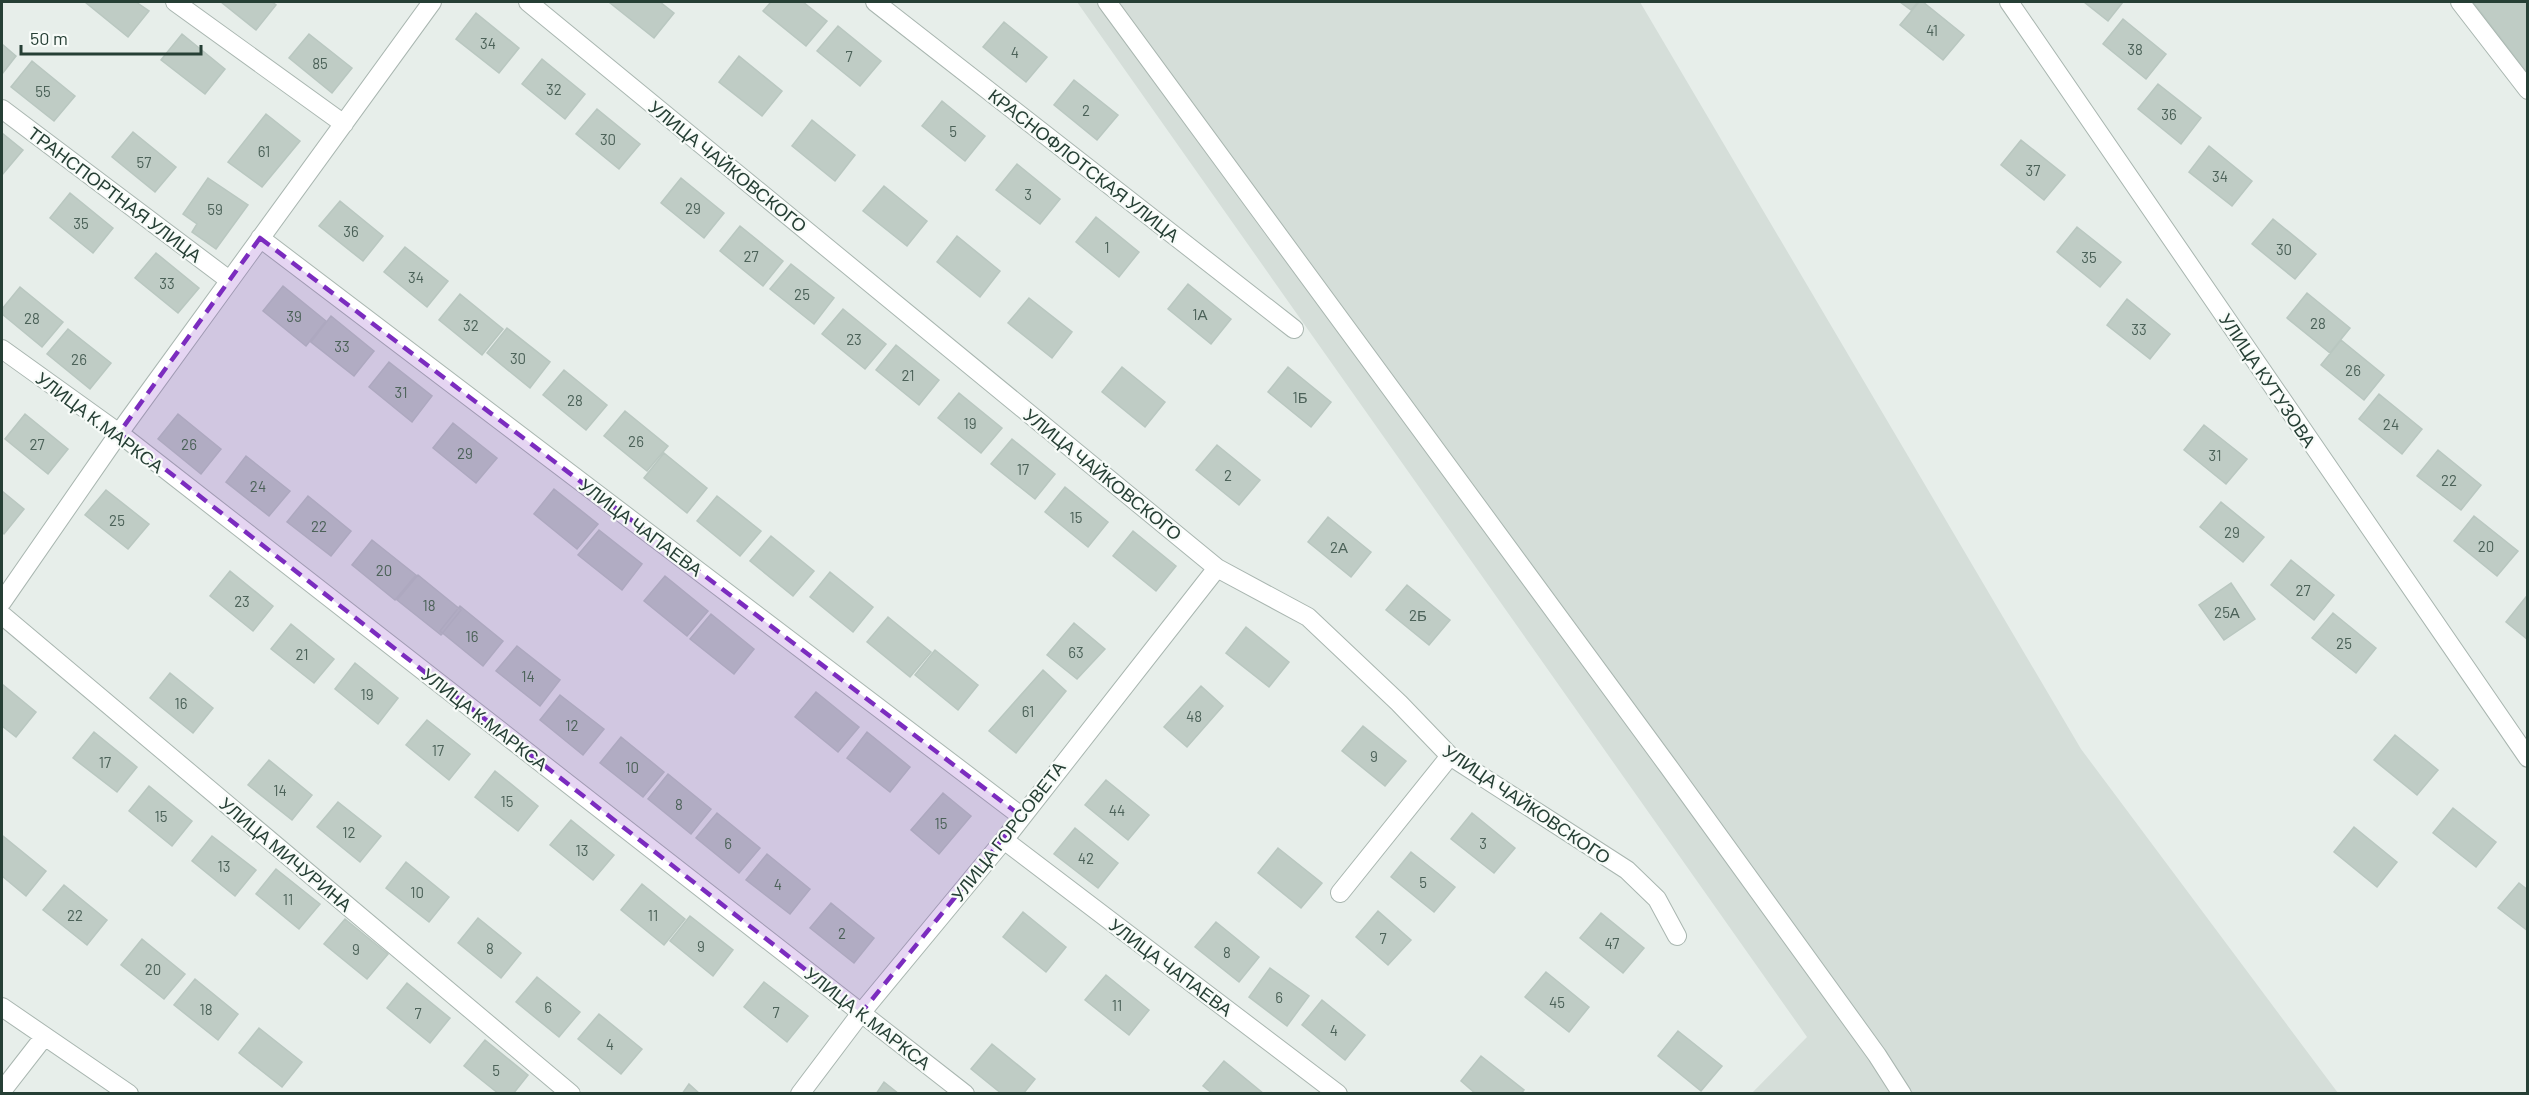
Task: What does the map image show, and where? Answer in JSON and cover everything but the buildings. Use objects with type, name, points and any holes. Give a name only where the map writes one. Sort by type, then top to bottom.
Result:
[{"type":"street","points":[[175,2],[344,123]]},
{"type":"street","points":[[2,602],[119,434],[432,2]]},
{"type":"street","name":"УЛИЦА ЧАЙКОВСКОГО","points":[[528,2],[1216,568],[1308,617],[1399,703],[1450,756],[1627,870],[1657,898],[1677,936]]},
{"type":"street","name":"КРАСНОФЛОТСКАЯ УЛИЦА","points":[[875,2],[1294,329]]},
{"type":"street","points":[[1107,2],[1668,766],[1877,1055],[1902,1094]]},
{"type":"street","name":"УЛИЦА КУТУЗОВА","points":[[2009,2],[2528,758]]},
{"type":"street","points":[[2460,2],[2528,90]]},
{"type":"street","name":"ТРАНСПОРТНАЯ УЛИЦА","points":[[2,109],[230,280]]},
{"type":"street","name":"УЛИЦА ЧАПАЕВА","points":[[260,238],[1021,816]]},
{"type":"street","name":"УЛИЦА К.МАРКСА","points":[[2,349],[119,434],[965,1094]]},
{"type":"street","name":"УЛИЦА ГОРСОВЕТА","points":[[800,1094],[861,1012],[1004,840],[1216,568]]},
{"type":"street","name":"УЛИЦА МИЧУРИНА","points":[[2,615],[571,1094]]},
{"type":"street","points":[[1341,893],[1450,756]]},
{"type":"street","name":"УЛИЦА ЧАПАЕВА","points":[[1004,840],[1338,1094]]},
{"type":"street","points":[[2,1007],[129,1094]]},
{"type":"street","points":[[2,1091],[44,1037]]},
{"type":"highlighted area","points":[[260,238],[1021,816],[861,1013],[119,433]]},
{"type":"shaded area","points":[[1077,2],[1640,2],[2081,749],[2338,1093],[1752,1093],[1807,1037]]}]
